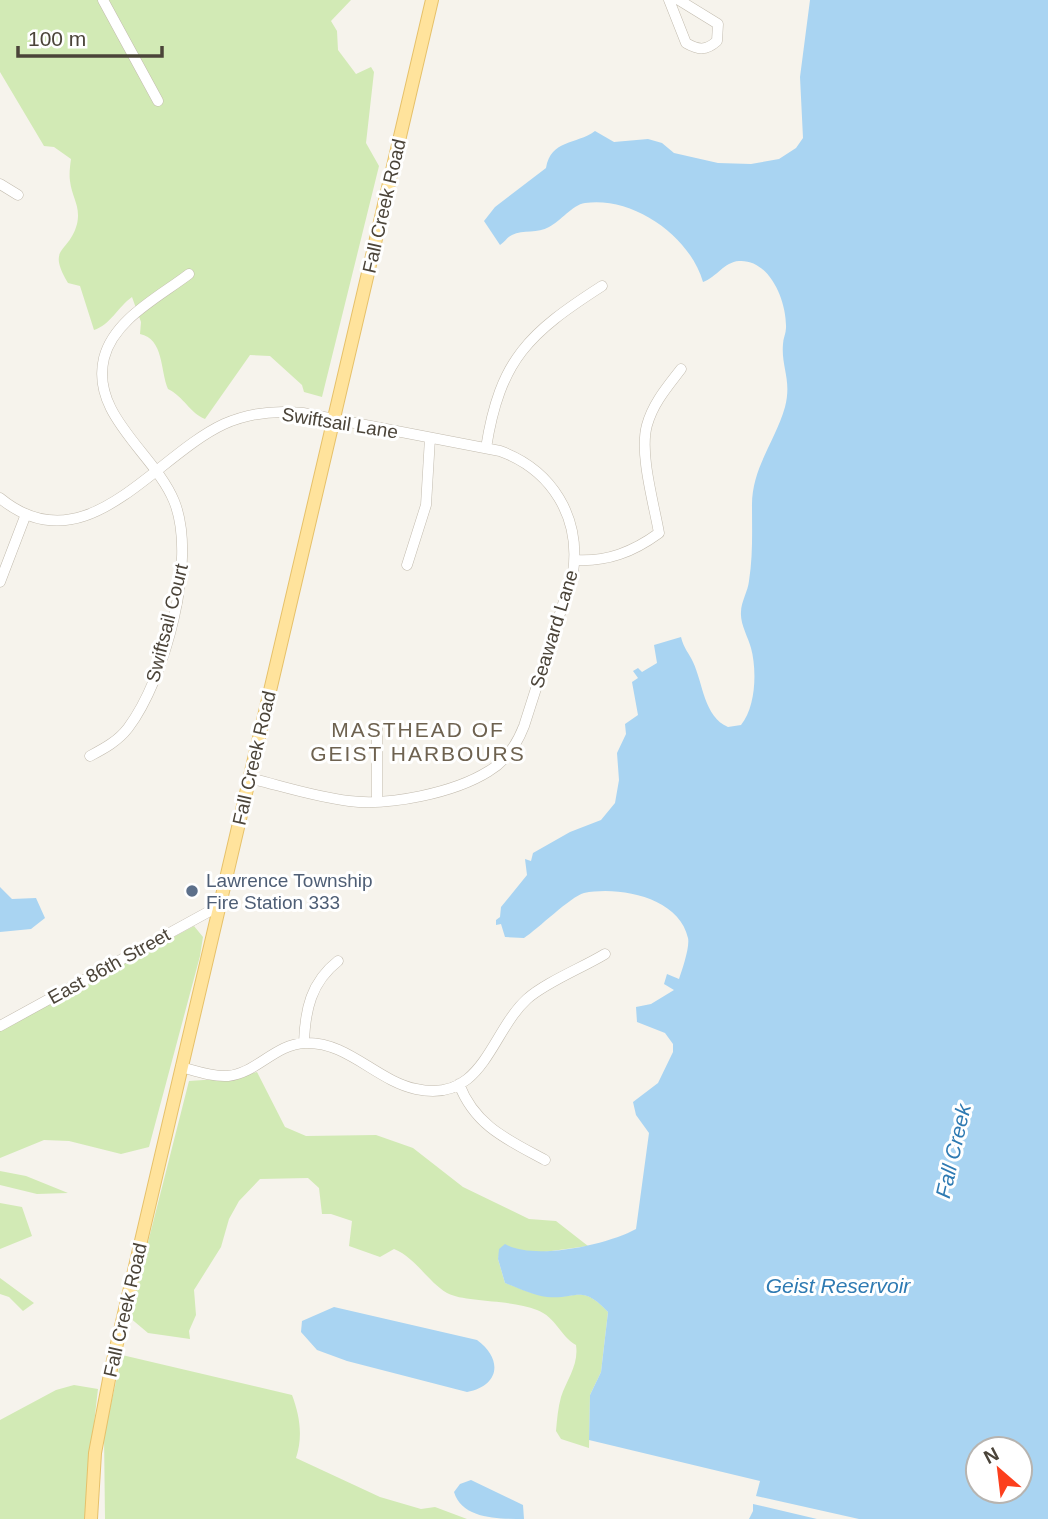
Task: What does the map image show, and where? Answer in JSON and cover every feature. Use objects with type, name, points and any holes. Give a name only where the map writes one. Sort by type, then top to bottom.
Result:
[{"type":"main road","name":"Fall Creek Road","points":[[91,1519],[95,1453],[111,1369],[432,0]]},
{"type":"street","points":[[103,0],[158,101]]},
{"type":"street","points":[[669,0],[687,43],[701,50],[710,47],[717,41],[718,24],[680,0]]},
{"type":"street","points":[[0,184],[18,195]]},
{"type":"street","name":"Swiftsail Court","points":[[90,756],[112,744],[128,728],[149,695],[159,670],[181,581],[184,555],[181,523],[171,494],[157,470],[110,406],[103,385],[104,358],[113,337],[127,320],[189,274]]},
{"type":"street","points":[[486,448],[498,393],[522,350],[549,321],[603,286]]},
{"type":"street","points":[[575,560],[615,557],[645,544],[659,533],[647,466],[647,427],[660,396],[681,369]]},
{"type":"street","name":"Swiftsail Lane","points":[[26,514],[53,520],[85,517],[106,509],[208,433],[245,417],[294,412],[486,448],[528,464],[554,489],[570,520],[575,560]]},
{"type":"street","points":[[407,565],[424,514],[429,479],[430,438]]},
{"type":"street","points":[[0,498],[26,514],[0,582]]},
{"type":"street","name":"Seaward Lane","points":[[249,778],[336,799],[377,801],[405,800],[477,778],[506,757],[524,726],[571,583],[575,560]]},
{"type":"street","points":[[377,726],[377,801]]},
{"type":"street","name":"East 86th Street","points":[[0,1026],[219,906]]},
{"type":"street","points":[[181,1067],[218,1076],[235,1075],[286,1046],[304,1042],[337,1049],[413,1088],[441,1090],[459,1084],[482,1065],[514,1012],[530,997],[605,954]]},
{"type":"street","points":[[304,1042],[307,1008],[313,992],[338,961]]},
{"type":"street","points":[[459,1084],[468,1105],[486,1126],[545,1160]]},
{"type":"green space","points":[[0,0],[351,0],[331,21],[337,31],[338,50],[356,74],[371,67],[374,72],[366,143],[379,166],[322,397],[304,392],[302,385],[270,356],[250,355],[205,419],[168,389],[157,349],[148,337],[140,334],[141,322],[132,297],[105,324],[94,330],[80,286],[68,283],[59,262],[61,251],[73,234],[78,218],[70,179],[71,159],[54,147],[44,146],[0,72]]},
{"type":"green space","points":[[194,926],[203,937],[200,956],[149,1147],[121,1154],[69,1141],[44,1140],[0,1158],[0,1031]]},
{"type":"green space","points":[[257,1072],[285,1127],[306,1136],[376,1135],[413,1148],[463,1187],[529,1219],[556,1221],[588,1246],[544,1252],[500,1252],[498,1259],[505,1283],[542,1295],[585,1295],[608,1312],[601,1372],[590,1395],[589,1448],[561,1439],[556,1431],[558,1409],[574,1365],[576,1345],[549,1317],[526,1307],[447,1293],[409,1258],[394,1249],[380,1257],[349,1246],[352,1221],[322,1214],[319,1188],[308,1178],[260,1179],[239,1201],[229,1219],[221,1247],[194,1290],[196,1315],[189,1331],[190,1339],[148,1333],[129,1317],[189,1081],[233,1078]]},
{"type":"green space","points":[[0,1171],[26,1176],[68,1193],[37,1194],[0,1185]]},
{"type":"green space","points":[[0,1203],[22,1207],[32,1236],[0,1249]]},
{"type":"green space","points":[[0,1278],[34,1303],[23,1311],[9,1297],[0,1294]]},
{"type":"green space","points":[[122,1355],[292,1395],[300,1426],[296,1458],[380,1497],[421,1509],[435,1507],[467,1519],[105,1519],[104,1435]]},
{"type":"green space","points":[[74,1385],[98,1389],[89,1467],[88,1519],[0,1519],[0,1420],[56,1390]]},
{"type":"water","name":"Geist Reservoir","points":[[810,0],[1048,0],[1048,1519],[859,1519],[756,1496],[760,1481],[589,1440],[590,1395],[601,1372],[608,1312],[585,1295],[547,1297],[505,1283],[498,1259],[499,1249],[505,1244],[533,1251],[570,1249],[607,1240],[636,1229],[649,1133],[636,1115],[633,1102],[658,1083],[673,1052],[673,1044],[665,1033],[637,1022],[636,1007],[651,1004],[674,990],[664,984],[667,974],[679,979],[684,964],[688,938],[682,924],[660,904],[630,893],[614,891],[598,891],[578,896],[524,938],[505,937],[501,924],[496,925],[496,920],[500,917],[501,907],[527,875],[525,859],[531,861],[533,853],[570,832],[601,820],[615,803],[619,780],[617,753],[626,734],[625,724],[638,715],[632,682],[638,678],[633,671],[638,668],[642,672],[657,663],[654,645],[681,637],[714,716],[728,727],[741,725],[746,717],[754,688],[754,667],[741,612],[750,572],[753,493],[759,468],[781,420],[787,389],[783,352],[786,318],[780,295],[768,274],[760,267],[750,262],[734,262],[703,282],[686,249],[673,235],[640,213],[603,202],[580,204],[549,227],[516,233],[500,245],[484,221],[495,207],[546,168],[553,152],[559,147],[595,131],[614,142],[648,139],[662,143],[674,153],[718,163],[751,164],[779,159],[796,148],[803,138],[800,77]]},
{"type":"water","points":[[0,887],[12,899],[36,898],[45,918],[31,929],[0,932]]},
{"type":"water","points":[[334,1307],[477,1340],[491,1355],[494,1363],[492,1378],[478,1389],[467,1392],[347,1361],[317,1350],[301,1332],[302,1321]]},
{"type":"water","points":[[471,1480],[523,1505],[524,1519],[482,1516],[465,1508],[454,1492],[460,1484]]},
{"type":"water","points":[[753,1504],[817,1519],[749,1519]]},
{"type":"place","name":"Lawrence Township Fire Station 333","points":[[192,891]]},
{"type":"district","name":"MASTHEAD OF GEIST HARBOURS","points":[[418,741]]},
{"type":"water label","name":"Fall Creek","points":[[953,1151]]}]
